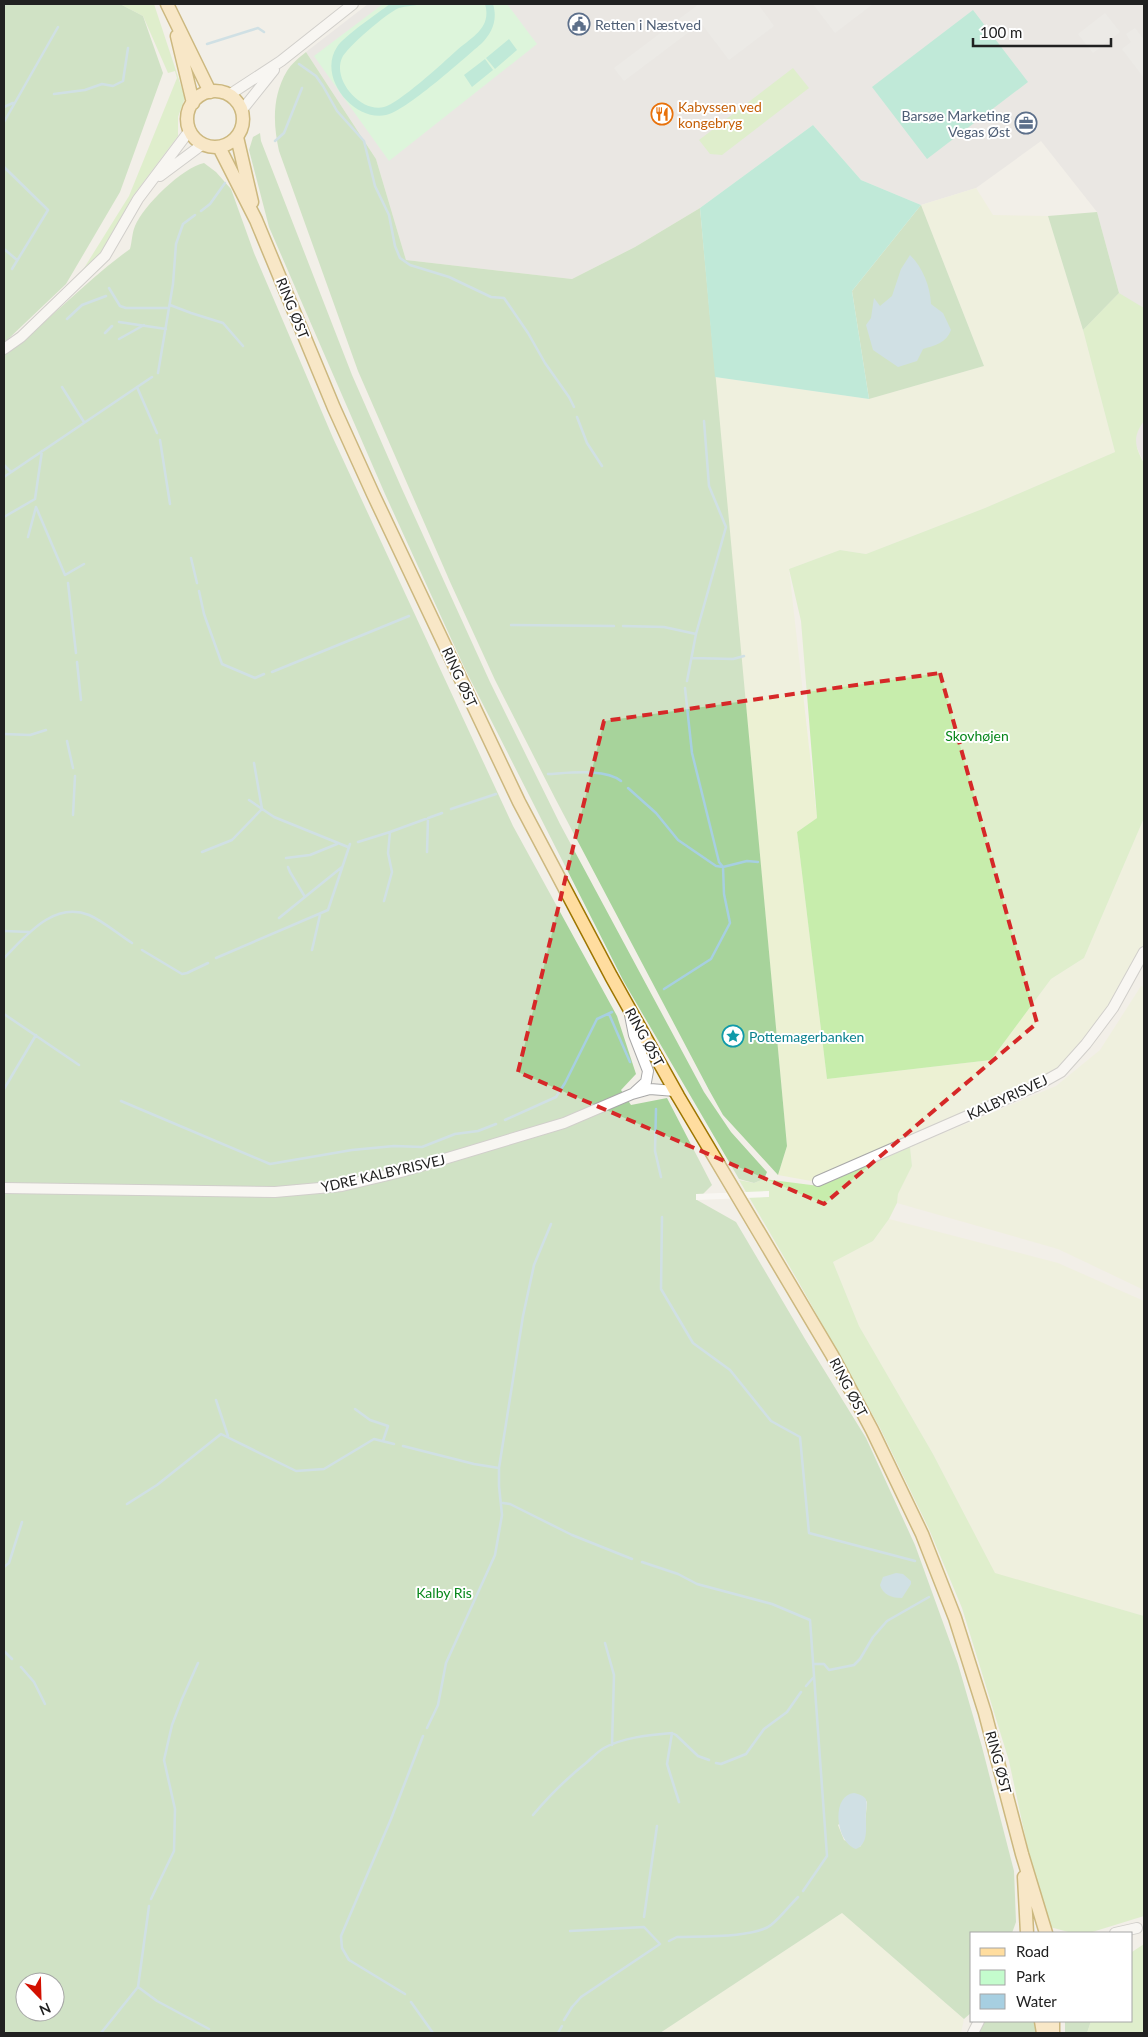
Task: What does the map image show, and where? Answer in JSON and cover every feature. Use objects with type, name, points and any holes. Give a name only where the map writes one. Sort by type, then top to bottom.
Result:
[{"type":"main road","points":[[169,9],[210,92]]},
{"type":"main road","points":[[169,9],[192,103]]},
{"type":"main road","points":[[210,92],[223,92],[230,95],[242,110],[243,124],[237,137],[226,146],[219,147],[203,144],[193,136],[187,121],[192,103],[203,94],[210,92]]},
{"type":"main road","name":"RING ØST","points":[[237,137],[256,220]]},
{"type":"main road","name":"RING ØST","points":[[219,147],[256,220],[334,408],[377,503],[519,802],[675,1091],[832,1355],[872,1430],[922,1534],[955,1618],[986,1712],[1022,1854],[1046,1932]]},
{"type":"main road","name":"RING ØST","points":[[1022,1854],[1027,1932]]},
{"type":"street","points":[[230,95],[282,61],[353,4]]},
{"type":"street","points":[[242,110],[282,61]]},
{"type":"street","points":[[4,349],[21,337],[105,256],[138,198],[190,130]]},
{"type":"street","points":[[151,182],[203,144]]},
{"type":"street","name":"KALBYRISVEJ","points":[[818,1181],[1036,1086],[1061,1072],[1086,1044],[1113,1008],[1144,952]]},
{"type":"street","name":"YDRE KALBYRISVEJ","points":[[628,1007],[634,1035],[648,1071],[646,1082],[632,1094]]},
{"type":"street","name":"YDRE KALBYRISVEJ","points":[[4,1188],[275,1192],[342,1186],[410,1169],[564,1123],[632,1094],[650,1089],[675,1091]]},
{"type":"street","points":[[1119,1932],[1141,1926]]},
{"type":"street","points":[[1129,1932],[1141,1926]]},
{"type":"street","points":[[972,2033],[978,2022]]},
{"type":"highlighted area","points":[[940,673],[1037,1023],[824,1204],[518,1072],[604,721]]},
{"type":"shaded area","points":[[368,4],[1144,4],[1144,463],[1083,330],[1119,293],[1097,212],[1041,141],[976,188],[921,205],[861,180],[813,125],[700,208],[635,247],[572,279],[406,260],[376,159],[306,52]]},
{"type":"shaded area","points":[[699,4],[758,4],[774,26],[729,60],[701,23],[624,81],[614,68]]},
{"type":"shaded area","points":[[813,4],[873,4],[835,33]]},
{"type":"shaded area","points":[[1105,13],[1120,32],[1093,53],[1078,34]]},
{"type":"shaded area","points":[[1135,28],[1144,40],[1144,78],[1122,49],[1131,42],[1126,34]]},
{"type":"green space","points":[[4,4],[120,4],[143,16],[163,73],[120,192],[66,284],[4,343]]},
{"type":"green space","points":[[120,4],[154,4],[185,98],[178,117],[178,136],[133,196],[101,253],[81,273],[129,196],[177,78],[175,71],[168,73],[143,16]]},
{"type":"green space","points":[[383,4],[507,4],[537,44],[389,161],[314,56]]},
{"type":"green space","points":[[390,4],[421,4],[399,8],[386,16],[345,53],[340,67],[341,76],[351,93],[366,105],[375,108],[384,107],[399,99],[474,36],[486,20],[485,4],[493,4],[495,15],[491,31],[481,44],[434,84],[395,111],[386,115],[374,115],[362,112],[342,95],[335,84],[332,59],[341,42]]},
{"type":"green space","points":[[973,10],[1028,82],[927,159],[872,87]]},
{"type":"green space","points":[[509,39],[517,50],[495,69],[486,58]]},
{"type":"green space","points":[[306,52],[376,159],[406,260],[572,279],[635,247],[700,208],[787,1146],[778,1175],[723,1115],[556,800],[495,680],[358,371],[277,141],[275,110],[279,90],[289,68]]},
{"type":"green space","points":[[485,59],[493,70],[472,87],[464,75]]},
{"type":"green space","points":[[793,68],[809,88],[722,155],[710,154],[699,140]]},
{"type":"green space","points":[[813,125],[861,180],[921,205],[852,291],[869,399],[715,377],[700,208]]},
{"type":"green space","points":[[260,133],[261,141],[352,375],[490,682],[560,824],[704,1092],[731,1132],[767,1172],[764,1179],[754,1183],[739,1179],[624,982],[465,669],[385,494],[269,227],[249,150],[253,137]]},
{"type":"green space","name":"Kalby Ris","points":[[204,163],[216,172],[231,189],[254,253],[333,438],[513,826],[617,1016],[636,1074],[621,1090],[631,1105],[667,1098],[712,1185],[697,1200],[736,1222],[866,1438],[915,1545],[958,1664],[1014,1871],[1016,1922],[1012,1932],[970,1932],[970,2014],[964,2019],[842,1913],[660,2033],[4,2033],[4,354],[36,329],[113,261],[130,249],[133,232],[140,217],[155,198],[175,180],[195,166]],"holes":[[[867,1801],[864,1839],[860,1847],[844,1840],[838,1825]]]},
{"type":"green space","points":[[976,188],[993,215],[1048,216],[1083,330],[1115,452],[985,508],[866,554],[840,550],[789,569],[817,818],[797,832],[827,1079],[991,1060],[1051,979],[1084,958],[1144,818],[1144,946],[1111,1007],[1060,1070],[1036,1083],[811,1181],[778,1175],[787,1146],[715,377],[869,399],[984,366],[921,205]]},
{"type":"green space","points":[[921,205],[984,366],[869,399],[852,291]]},
{"type":"green space","points":[[1097,212],[1119,293],[1083,330],[1048,216]]},
{"type":"green space","name":"Skovhøjen","points":[[1119,293],[1144,308],[1144,421],[1136,437],[1136,442],[1144,463],[1144,818],[1084,958],[1051,979],[991,1060],[827,1079],[797,832],[817,818],[801,621],[789,569],[840,550],[866,554],[985,508],[1115,452],[1083,330]]},
{"type":"green space","points":[[1141,986],[1144,987],[1144,1290],[1058,1249],[897,1203],[898,1194],[912,1166],[910,1147],[1056,1086],[1100,1050]]},
{"type":"green space","points":[[910,1147],[912,1166],[898,1194],[897,1203],[889,1219],[873,1241],[833,1262],[859,1326],[933,1454],[995,1573],[1144,1616],[1144,1916],[1092,1932],[1068,1932],[1050,1927],[1029,1854],[1009,1761],[962,1608],[929,1529],[880,1428],[739,1180],[754,1183],[764,1179],[819,1186]]},
{"type":"green space","points":[[889,1219],[1058,1263],[1144,1301],[1144,1616],[995,1574],[933,1454],[859,1326],[833,1262],[873,1241]]},
{"type":"green space","points":[[842,1913],[964,2019],[961,2033],[660,2033]]},
{"type":"green space","points":[[1144,1944],[1144,2033],[1087,2033],[1091,2022],[1133,2022],[1133,1951]]},
{"type":"green space","points":[[984,2022],[1037,2022],[1039,2033],[978,2033]]},
{"type":"green space","points":[[1065,2022],[1091,2022],[1087,2033],[1065,2033]]},
{"type":"water","points":[[910,255],[919,266],[925,278],[931,304],[943,313],[951,330],[943,341],[923,349],[917,361],[898,367],[873,350],[866,325],[871,318],[874,298],[880,306],[892,296],[901,269]]},
{"type":"water","points":[[896,1573],[903,1574],[911,1581],[902,1598],[888,1595],[880,1585],[883,1577]]},
{"type":"water","points":[[854,1793],[864,1797],[867,1803],[865,1838],[863,1843],[856,1849],[849,1845],[844,1838],[838,1819],[842,1802],[847,1796]]},
{"type":"pier","points":[[769,1191],[769,1197],[696,1200],[696,1194]]},
{"type":"waterway","points":[[4,122],[58,27]]},
{"type":"waterway","points":[[207,44],[258,28],[264,32]]},
{"type":"waterway","points":[[54,94],[85,90],[102,84],[113,86],[123,81],[128,48]]},
{"type":"waterway","points":[[299,64],[316,76],[337,111],[364,141],[375,186],[389,215],[395,246],[400,258],[410,265],[449,277],[491,297],[504,298],[574,407]]},
{"type":"waterway","points":[[275,141],[284,133],[302,88]]},
{"type":"waterway","points":[[4,107],[13,103]]},
{"type":"waterway","points":[[4,167],[48,210],[12,269]]},
{"type":"waterway","points":[[201,211],[210,204],[225,183]]},
{"type":"waterway","points":[[158,373],[173,284],[176,244],[183,224],[195,215]]},
{"type":"waterway","points":[[4,249],[17,260]]},
{"type":"waterway","points":[[109,288],[120,306],[126,308],[169,308]]},
{"type":"waterway","points":[[67,319],[82,305],[106,296]]},
{"type":"waterway","points":[[170,305],[223,323],[243,346]]},
{"type":"waterway","points":[[119,322],[166,329]]},
{"type":"waterway","points":[[119,339],[144,325]]},
{"type":"waterway","points":[[105,333],[112,326]]},
{"type":"waterway","points":[[4,477],[152,377]]},
{"type":"waterway","points":[[62,387],[84,422]]},
{"type":"waterway","points":[[137,387],[157,433]]},
{"type":"waterway","points":[[577,417],[587,443],[602,466]]},
{"type":"waterway","points":[[687,681],[696,634],[726,527],[709,486],[704,421]]},
{"type":"waterway","points":[[160,440],[170,504]]},
{"type":"waterway","points":[[4,517],[35,499],[42,451]]},
{"type":"waterway","points":[[4,465],[11,472]]},
{"type":"waterway","points":[[36,507],[65,575],[84,564]]},
{"type":"waterway","points":[[28,537],[36,507]]},
{"type":"waterway","points":[[191,558],[197,583]]},
{"type":"waterway","points":[[68,583],[76,653]]},
{"type":"waterway","points":[[199,591],[204,614],[222,664],[255,678],[264,674]]},
{"type":"waterway","points":[[272,672],[409,616]]},
{"type":"waterway","points":[[511,625],[614,626]]},
{"type":"waterway","points":[[623,626],[664,627],[696,634]]},
{"type":"waterway","points":[[692,658],[733,659],[744,656]]},
{"type":"waterway","points":[[77,662],[81,700]]},
{"type":"waterway","points":[[685,688],[692,753],[719,862],[723,867]]},
{"type":"waterway","points":[[4,734],[30,735],[46,730]]},
{"type":"waterway","points":[[67,741],[73,768]]},
{"type":"waterway","points":[[202,852],[232,840],[262,809],[254,763]]},
{"type":"waterway","points":[[548,774],[596,773],[606,774],[621,781]]},
{"type":"waterway","points":[[73,815],[75,776]]},
{"type":"waterway","points":[[628,788],[656,813],[678,840],[716,866],[723,867]]},
{"type":"waterway","points":[[451,809],[496,794]]},
{"type":"waterway","points":[[249,800],[274,817],[348,847]]},
{"type":"waterway","points":[[358,842],[442,813]]},
{"type":"waterway","points":[[427,852],[428,818]]},
{"type":"waterway","points":[[384,901],[392,872],[388,853],[390,832]]},
{"type":"waterway","points":[[286,858],[310,855],[337,844]]},
{"type":"waterway","points":[[216,958],[328,910],[350,844]]},
{"type":"waterway","points":[[664,989],[711,959],[730,923],[724,894],[723,867],[747,861],[758,862]]},
{"type":"waterway","points":[[288,867],[305,897]]},
{"type":"waterway","points":[[279,918],[342,867]]},
{"type":"waterway","points":[[4,958],[41,923],[64,913],[76,912],[89,915],[132,943]]},
{"type":"waterway","points":[[312,950],[320,915]]},
{"type":"waterway","points":[[4,931],[29,932]]},
{"type":"waterway","points":[[142,950],[182,974],[208,963]]},
{"type":"waterway","points":[[505,1120],[556,1097],[597,1019],[612,1012]]},
{"type":"waterway","points":[[4,1014],[79,1065]]},
{"type":"waterway","points":[[609,1014],[630,1062]]},
{"type":"waterway","points":[[4,1089],[36,1035]]},
{"type":"waterway","points":[[121,1101],[270,1164],[352,1150],[394,1146],[422,1147],[455,1134],[478,1131],[496,1124]]},
{"type":"waterway","points":[[656,1109],[655,1151],[661,1177]]},
{"type":"waterway","points":[[662,1217],[661,1289],[693,1343],[730,1370],[771,1421],[800,1437],[809,1533],[915,1561]]},
{"type":"waterway","points":[[427,1728],[438,1705],[446,1663],[495,1555],[502,1515],[499,1468],[523,1316],[534,1265],[551,1224]]},
{"type":"waterway","points":[[216,1400],[228,1436]]},
{"type":"waterway","points":[[355,1409],[370,1420],[388,1426],[383,1441]]},
{"type":"waterway","points":[[127,1504],[157,1485],[221,1434],[296,1471],[324,1469],[374,1439],[394,1444]]},
{"type":"waterway","points":[[403,1446],[474,1464],[499,1468]]},
{"type":"waterway","points":[[503,1503],[510,1504],[572,1535],[632,1559]]},
{"type":"waterway","points":[[4,1567],[9,1563],[22,1522]]},
{"type":"waterway","points":[[642,1562],[678,1574],[697,1584],[772,1604],[810,1620],[827,1856],[803,1891]]},
{"type":"waterway","points":[[814,1664],[824,1664],[829,1670],[854,1665],[860,1659],[873,1637],[887,1621],[929,1597]]},
{"type":"waterway","points":[[605,1643],[614,1675],[612,1745]]},
{"type":"waterway","points":[[4,1651],[12,1659]]},
{"type":"waterway","points":[[151,1899],[174,1851],[175,1809],[164,1760],[172,1725],[198,1663]]},
{"type":"waterway","points":[[21,1667],[34,1682],[45,1704]]},
{"type":"waterway","points":[[806,1686],[813,1678]]},
{"type":"waterway","points":[[716,1763],[721,1764],[746,1754],[764,1729],[787,1712],[801,1692]]},
{"type":"waterway","points":[[672,1733],[667,1764],[679,1802]]},
{"type":"waterway","points":[[533,1815],[558,1788],[597,1753],[620,1741],[672,1733],[698,1756],[709,1760]]},
{"type":"waterway","points":[[405,1994],[349,1960],[342,1948],[341,1936],[391,1819],[423,1736]]},
{"type":"waterway","points":[[644,1917],[657,1826]]},
{"type":"waterway","points":[[669,1941],[677,1937],[726,1936],[763,1929],[775,1922],[798,1897]]},
{"type":"waterway","points":[[101,2033],[138,1987],[149,1906]]},
{"type":"waterway","points":[[564,2020],[581,1997],[660,1944],[644,1927],[570,1931]]},
{"type":"waterway","points":[[138,1987],[157,2001],[209,2029]]},
{"type":"waterway","points":[[411,2002],[433,2033]]},
{"type":"waterway","points":[[558,2033],[562,2026]]},
{"type":"place","name":"Retten i Næstved","points":[[579,24]]},
{"type":"place","name":"Kabyssen ved kongebryg","points":[[662,114]]},
{"type":"place","name":"Barsøe Marketing Vegas Øst","points":[[1026,123]]},
{"type":"place","name":"Pottemagerbanken","points":[[733,1036]]}]
